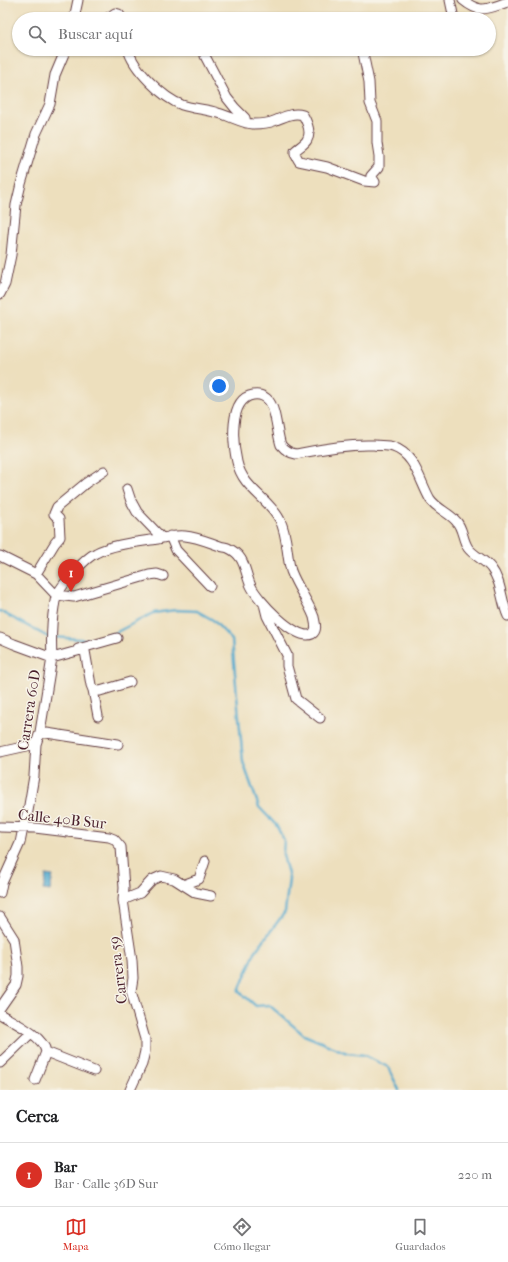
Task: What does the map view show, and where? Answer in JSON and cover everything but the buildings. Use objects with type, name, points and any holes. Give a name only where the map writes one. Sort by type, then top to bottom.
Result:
[{"type":"street","points":[[75,12],[78,0]]},
{"type":"street","points":[[450,0],[453,12]]},
{"type":"street","points":[[463,0],[472,7],[485,9],[508,2]]},
{"type":"street","points":[[0,294],[5,284],[11,255],[16,205],[21,184],[36,134],[50,104],[55,75],[63,56]]},
{"type":"street","points":[[130,56],[136,66],[158,90],[170,99],[181,104],[219,113],[246,123],[254,124],[273,122],[283,116],[297,113],[303,115],[308,124],[309,135],[307,141],[295,151],[299,161],[327,168],[364,181],[375,182],[371,176],[379,167],[377,121],[370,103],[369,82],[364,56]]},
{"type":"street","points":[[205,56],[227,98],[234,108],[245,118],[246,123]]},
{"type":"street","points":[[56,595],[86,559],[96,552],[128,543],[166,537],[184,536],[228,547],[240,557],[251,586],[278,619],[297,633],[303,635],[314,632],[316,624],[313,614],[291,571],[286,540],[280,520],[266,502],[245,481],[238,468],[236,460],[234,426],[235,415],[237,409],[243,401],[255,394],[263,396],[271,404],[281,445],[290,453],[296,454],[341,446],[364,445],[392,446],[406,456],[415,466],[432,501],[438,508],[460,525],[468,547],[491,568],[499,586],[508,616]]},
{"type":"street","points":[[36,574],[54,543],[60,537],[59,519],[54,514],[57,506],[104,471]]},
{"type":"street","points":[[127,489],[131,501],[138,512],[166,537],[176,550],[210,586]]},
{"type":"street","points":[[0,556],[36,574],[56,595],[74,597],[149,575],[157,574],[164,576]]},
{"type":"street","name":"Carrera 60D","points":[[0,893],[2,883],[20,843],[28,811],[34,776],[36,744],[40,732],[51,654],[51,625],[56,595]]},
{"type":"street","points":[[264,603],[266,616],[287,655],[288,666],[296,698],[320,718]]},
{"type":"street","points":[[0,638],[14,644],[51,654],[81,650],[85,651],[98,716]]},
{"type":"street","points":[[51,654],[117,638]]},
{"type":"street","points":[[93,690],[100,691],[130,682]]},
{"type":"street","points":[[40,732],[118,744]]},
{"type":"street","points":[[0,752],[36,744]]},
{"type":"street","name":"Calle 40B Sur","points":[[0,827],[109,837],[119,843]]},
{"type":"street","name":"Carrera 59","points":[[119,843],[121,847],[123,872],[123,900],[132,960],[132,991],[145,1039],[145,1051],[142,1064],[130,1090]]},
{"type":"street","points":[[183,885],[199,879],[205,861]]},
{"type":"street","points":[[123,900],[140,893],[152,880],[158,877],[170,877],[196,893],[211,896]]},
{"type":"street","points":[[0,917],[14,939],[18,967],[16,985],[0,1008]]},
{"type":"street","points":[[0,1014],[31,1033],[41,1041],[46,1048],[46,1052],[35,1080]]},
{"type":"street","points":[[0,1063],[31,1033]]},
{"type":"street","points":[[46,1052],[94,1071]]},
{"type":"water","points":[[46,875],[53,876],[50,891],[43,890]]},
{"type":"waterway","points":[[53,637],[93,640],[113,634],[153,613],[176,610],[197,611],[213,620],[232,640],[243,762],[259,807],[276,825],[284,840],[283,855],[289,878],[285,912],[255,952],[239,991],[256,1006],[269,1005],[304,1035],[347,1053],[364,1055],[388,1067],[399,1090]]},
{"type":"waterway","points":[[0,611],[48,637]]},
{"type":"place","name":"Bar","points":[[71,592]]}]
